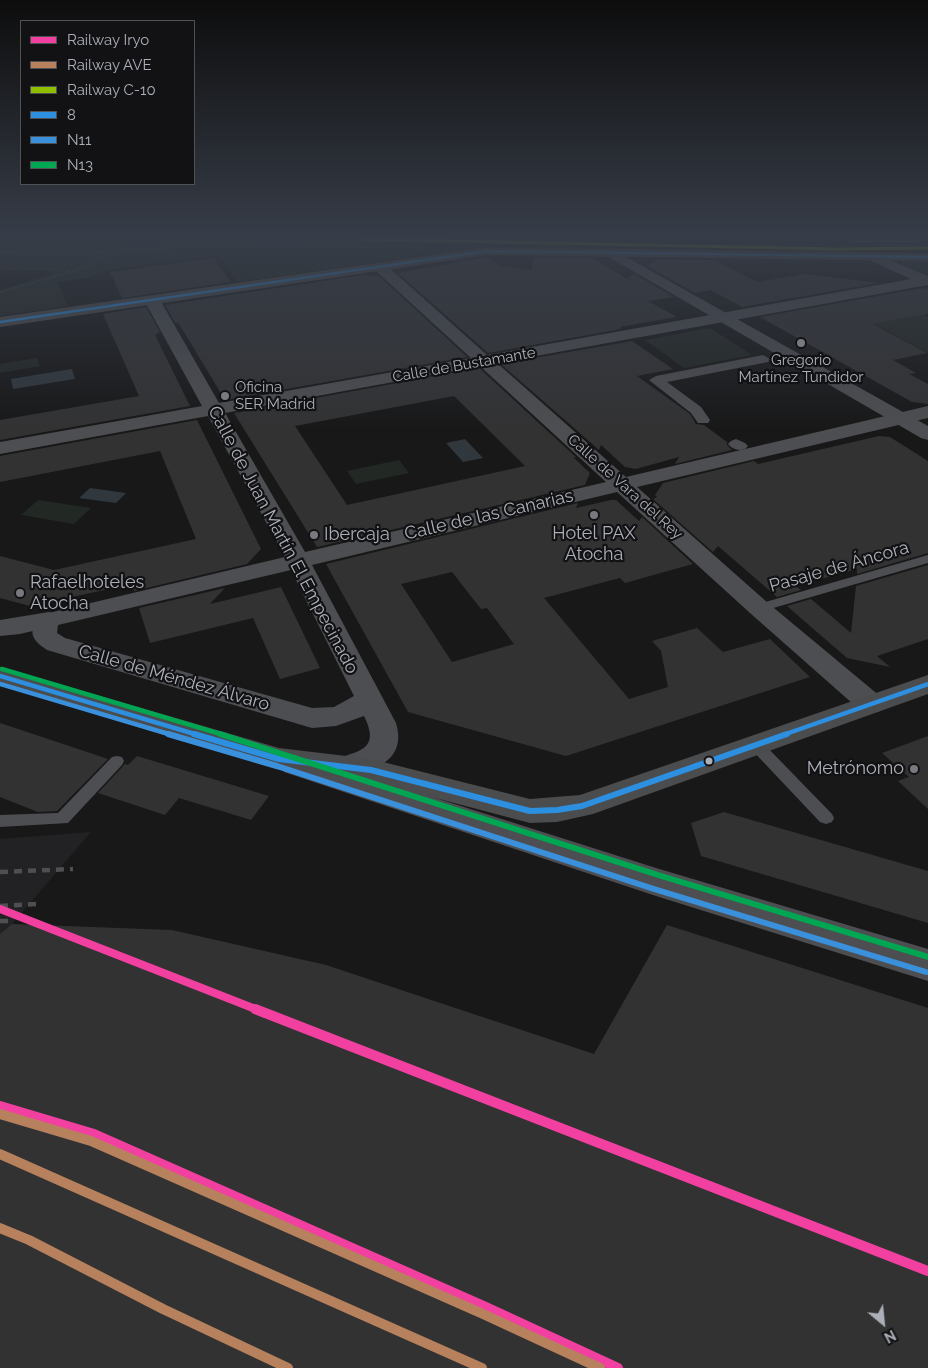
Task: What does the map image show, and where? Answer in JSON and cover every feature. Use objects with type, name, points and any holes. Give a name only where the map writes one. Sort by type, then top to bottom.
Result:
[{"type":"main road","points":[[0,322],[132,303]]},
{"type":"main road","points":[[0,676],[280,759],[348,766],[402,776],[506,806],[530,811],[557,810],[582,806],[928,684]]},
{"type":"street","name":"Calle de Juan Martín El Empecinado","points":[[154,303],[298,560],[382,723],[386,738],[380,750],[367,760],[348,766]]},
{"type":"street","name":"Calle de Vara del Rey","points":[[419,303],[759,608],[871,704]]},
{"type":"street","points":[[700,303],[928,434]]},
{"type":"street","name":"Calle de Bustamante","points":[[0,448],[807,303]]},
{"type":"street","points":[[703,420],[696,410],[656,380],[764,359]]},
{"type":"street","name":"Calle de las Canarias","points":[[49,620],[928,412]]},
{"type":"street","points":[[0,628],[49,620]]},
{"type":"street","name":"Calle de Méndez Álvaro","points":[[49,620],[43,632],[46,638],[56,644],[312,718],[330,719],[340,716],[369,700]]},
{"type":"street","points":[[280,759],[656,882],[928,965]]},
{"type":"lane","name":"Pasaje de Áncora","points":[[759,608],[928,559]]},
{"type":"lane","points":[[756,745],[826,818]]},
{"type":"lane","points":[[0,821],[62,819],[117,761]]},
{"type":"shaded area","points":[[0,303],[67,303],[68,306],[0,316]]},
{"type":"shaded area","points":[[923,314],[928,317],[928,353],[874,324]]},
{"type":"shaded area","points":[[710,328],[752,355],[684,368],[645,340]]},
{"type":"shaded area","points":[[37,358],[40,366],[0,373],[0,364]]},
{"type":"shaded area","points":[[72,369],[75,379],[13,389],[11,379]]},
{"type":"shaded area","points":[[465,439],[483,458],[463,462],[446,443]]},
{"type":"shaded area","points":[[399,460],[409,473],[356,484],[347,471]]},
{"type":"shaded area","points":[[90,488],[126,493],[116,503],[79,498]]},
{"type":"shaded area","points":[[38,500],[91,508],[74,524],[21,515]]},
{"type":"shaded area","points":[[91,832],[12,924],[0,934],[0,839]]},
{"type":"building","points":[[179,303],[408,303],[467,357],[225,400],[178,322],[176,324],[165,305]]},
{"type":"building","points":[[432,303],[651,303],[677,317],[620,327],[622,328],[616,330],[488,353]]},
{"type":"building","points":[[734,303],[766,303],[742,307]]},
{"type":"building","points":[[839,303],[928,303],[928,314],[873,324],[927,353],[893,360],[916,373],[909,374],[928,384],[928,404],[912,402],[760,317]]},
{"type":"building","points":[[146,307],[160,332],[155,335],[190,406],[0,440],[0,420],[139,396],[103,314]]},
{"type":"building","points":[[632,341],[673,369],[637,376],[690,414],[696,424],[704,425],[727,442],[727,445],[732,450],[675,464],[679,457],[636,469],[625,467],[601,445],[599,450],[501,364]]},
{"type":"building","points":[[479,368],[577,458],[573,457],[590,473],[585,485],[317,547],[234,413]],"holes":[[[454,396],[525,466],[347,505],[295,426]]]},
{"type":"building","points":[[197,420],[261,549],[247,564],[134,591],[132,584],[30,606],[0,598],[0,556],[54,570],[196,539],[160,451],[0,482],[0,456]]},
{"type":"building","points":[[879,436],[890,437],[928,461],[928,553],[857,574],[857,569],[796,586],[801,590],[777,597],[718,546],[713,552],[653,499],[657,497],[655,495],[663,483],[754,461],[758,464]]},
{"type":"building","points":[[616,500],[639,521],[642,517],[693,564],[625,583],[620,578],[544,598],[629,699],[668,687],[661,651],[652,641],[697,628],[723,652],[770,639],[810,677],[566,756],[408,712],[326,564],[578,503],[576,508]],"holes":[[[452,572],[481,609],[487,608],[514,644],[452,662],[401,584]]]},
{"type":"building","points":[[928,565],[928,639],[877,656],[890,667],[847,658],[787,606],[811,599],[851,633],[856,586]]},
{"type":"building","points":[[281,587],[320,668],[280,679],[253,618],[150,643],[139,608],[225,588],[210,604]]},
{"type":"building","points":[[0,723],[108,759],[57,811],[38,812],[0,797]]},
{"type":"building","name":"Metrónomo","points":[[928,736],[928,809],[898,781],[909,777],[882,753]]},
{"type":"building","points":[[137,756],[269,796],[251,820],[179,798],[165,815],[98,793],[125,764],[128,765]]},
{"type":"building","points":[[724,812],[928,871],[928,923],[701,856],[691,823]]},
{"type":"building","points":[[12,924],[172,930],[326,965],[594,1054],[667,925],[928,1008],[928,1368],[0,1368],[0,934]]},
{"type":"railway","points":[[0,872],[73,869]]},
{"type":"railway","points":[[0,906],[36,904]]},
{"type":"railway","points":[[0,921],[10,921]]},
{"type":"rail line","name":"Iryo","points":[[0,909],[928,1271]]},
{"type":"rail line","name":"Iryo","points":[[0,1106],[94,1134],[486,1307],[618,1368]]},
{"type":"rail line","name":"AVE","points":[[0,1114],[91,1141],[483,1314],[600,1368]]},
{"type":"rail line","name":"AVE","points":[[0,1154],[482,1368]]},
{"type":"rail line","name":"AVE","points":[[0,1228],[29,1240],[163,1309],[288,1368]]},
{"type":"transit line","name":"8","points":[[0,322],[131,303]]},
{"type":"transit line","name":"N13","points":[[2,669],[281,752],[658,875],[928,957]]},
{"type":"transit line","name":"8","points":[[0,676],[279,759],[371,770],[530,811],[557,810],[582,806],[928,684]]},
{"type":"transit line","name":"N11","points":[[0,684],[277,766],[654,889],[926,972]]},
{"type":"place","name":"Gregorio Martínez Tundidor","points":[[801,343]]},
{"type":"place","name":"Oficina SER Madrid","points":[[225,396]]},
{"type":"place","name":"Hotel PAX Atocha","points":[[594,515]]},
{"type":"place","name":"Ibercaja","points":[[314,535]]},
{"type":"place","name":"Rafaelhoteles Atocha","points":[[20,593]]},
{"type":"place","name":"Metrónomo","points":[[914,769]]}]
